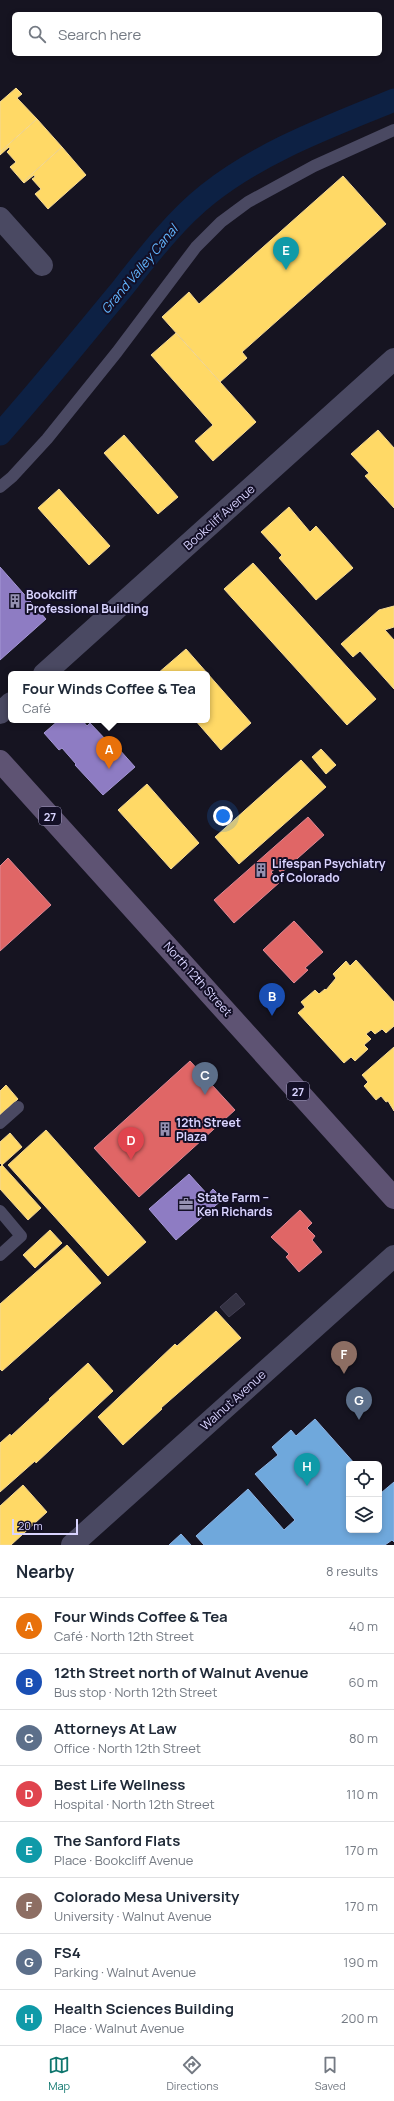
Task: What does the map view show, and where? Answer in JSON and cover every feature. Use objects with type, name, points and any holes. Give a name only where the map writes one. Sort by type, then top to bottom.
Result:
[{"type":"main road","name":"North 12th Street","points":[[0,761],[394,1198]]},
{"type":"street","points":[[0,218],[42,265]]},
{"type":"street","name":"Bookcliff Avenue","points":[[47,671],[394,359]]},
{"type":"street","points":[[0,713],[8,706]]},
{"type":"street","name":"Walnut Avenue","points":[[72,1545],[394,1256]]},
{"type":"lane","points":[[0,487],[12,477],[47,439],[117,352],[196,247],[221,222],[248,202],[314,166],[394,130]]},
{"type":"lane","points":[[0,1123],[18,1107]]},
{"type":"lane","points":[[0,1211],[21,1236],[0,1255]]},
{"type":"building: Homes","points":[[16,88],[22,94],[17,98],[37,119],[0,152],[0,102]]},
{"type":"building: Homes","points":[[37,119],[62,147],[23,182],[10,167],[16,162],[7,152],[10,149],[9,147],[0,155],[0,152]]},
{"type":"building: Homes","points":[[62,147],[86,175],[48,209],[35,194],[41,189],[32,179],[35,177],[34,175],[24,183],[23,182]]},
{"type":"building: Homes","points":[[343,176],[386,224],[242,352],[247,358],[220,382],[162,317],[189,292],[199,304]]},
{"type":"building: Homes","points":[[176,333],[256,422],[213,461],[195,441],[213,425],[151,355]]},
{"type":"building: Homes","points":[[378,430],[394,448],[394,508],[365,476],[369,473],[351,454]]},
{"type":"building: Homes","points":[[124,435],[178,497],[158,514],[104,453]]},
{"type":"building: Homes","points":[[59,489],[110,546],[89,565],[38,508]]},
{"type":"building: Homes","points":[[289,507],[310,532],[316,526],[353,568],[316,600],[279,558],[282,555],[261,532]]},
{"type":"building: Homes","points":[[253,563],[376,699],[347,725],[224,589]]},
{"type":"building: Homes","points":[[394,606],[394,627],[385,630],[394,640],[394,689],[360,651],[353,657],[341,644],[379,610]]},
{"type":"building: Homes","points":[[186,649],[205,671],[160,671]]},
{"type":"building: Homes","points":[[210,676],[251,723],[221,750],[198,723],[210,723]]},
{"type":"building: Homes","points":[[321,749],[336,765],[326,774],[312,757]]},
{"type":"building: Homes","points":[[301,760],[326,787],[239,864],[215,837]]},
{"type":"building: Homes","points":[[147,784],[199,843],[171,869],[118,810]]},
{"type":"building: Homes","points":[[356,960],[394,1002],[394,1026],[386,1033],[382,1029],[375,1034],[371,1030],[366,1034],[371,1039],[364,1045],[368,1049],[355,1061],[351,1057],[344,1063],[298,1013],[305,1007],[301,1002],[315,990],[319,994],[325,989],[326,990],[336,978],[333,974],[346,961],[350,966]]},
{"type":"building: Homes","points":[[394,1047],[394,1111],[388,1101],[386,1102],[381,1096],[376,1100],[364,1086],[368,1082],[362,1075]]},
{"type":"building: Homes","points":[[6,1085],[18,1099],[0,1115],[0,1091]]},
{"type":"building: Homes","points":[[46,1130],[146,1242],[108,1276],[8,1165]]},
{"type":"building: Homes","points":[[10,1133],[22,1147],[2,1165],[0,1163],[0,1142]]},
{"type":"building: Homes","points":[[2,1165],[41,1208],[28,1220],[0,1189],[0,1167]]},
{"type":"building: Homes","points":[[50,1230],[62,1243],[35,1268],[23,1255]]},
{"type":"building: Homes","points":[[67,1245],[101,1283],[2,1371],[0,1369],[0,1304]]},
{"type":"building: Homes","points":[[216,1311],[241,1338],[161,1408],[162,1409],[123,1445],[98,1417],[175,1344],[177,1346]]},
{"type":"building: Homes","points":[[88,1363],[113,1391],[36,1463],[35,1461],[0,1492],[0,1443],[10,1434],[11,1436]]},
{"type":"building: Homes","points":[[23,1485],[47,1512],[11,1545],[0,1545],[0,1506]]},
{"type":"building: Shops","name":"Lifespan Psychiatry of Colorado","points":[[308,817],[324,835],[281,873],[277,867],[271,872],[280,882],[234,923],[214,900]]},
{"type":"building: Shops","points":[[8,858],[51,905],[0,951],[0,866]]},
{"type":"building: Shops","points":[[294,921],[323,952],[305,968],[308,970],[294,983],[263,950]]},
{"type":"building: Shops","name":"12th Street Plaza","points":[[190,1061],[235,1110],[139,1197],[94,1148]]},
{"type":"building: Shops","points":[[300,1210],[312,1223],[307,1228],[315,1236],[312,1240],[322,1252],[299,1272],[286,1257],[289,1254],[271,1237]]},
{"type":"building: Offices","name":"Bookcliff Professional Building","points":[[0,567],[46,619],[0,660]]},
{"type":"building: Offices","points":[[56,723],[84,723],[87,726],[90,723],[108,742],[110,739],[135,767],[103,795],[75,765],[76,764],[62,748],[59,750],[44,733]]},
{"type":"building: Offices","name":"State Farm -- Ken Richards","points":[[189,1174],[208,1195],[213,1189],[223,1199],[176,1240],[149,1209]]},
{"type":"building: Schools","points":[[315,1419],[352,1461],[346,1461],[346,1533],[382,1533],[382,1492],[394,1482],[394,1542],[392,1540],[385,1545],[204,1545],[196,1536],[248,1489],[284,1530],[295,1520],[255,1474],[278,1455],[272,1447],[291,1430],[296,1436]]},
{"type":"building: Schools","points":[[181,1534],[191,1545],[169,1545]]},
{"type":"building: Other","points":[[236,1293],[245,1304],[229,1317],[220,1307]]},
{"type":"waterway","name":"Grand Valley Canal","points":[[0,434],[162,239],[196,204],[229,178],[274,152],[321,130],[394,100]]},
{"type":"place","name":"The Sanford Flats","points":[[286,270]]},
{"type":"place","name":"Bookcliff Professional Building","points":[[15,601]]},
{"type":"place","name":"Four Winds Coffee & Tea","points":[[109,769]]},
{"type":"place","name":"Lifespan Psychiatry of Colorado","points":[[261,870]]},
{"type":"place","name":"12th Street north of Walnut Avenue","points":[[272,1016]]},
{"type":"place","name":"Attorneys At Law","points":[[205,1095]]},
{"type":"place","name":"12th Street Plaza","points":[[165,1129]]},
{"type":"place","name":"Best Life Wellness","points":[[131,1160]]},
{"type":"place","name":"State Farm -- Ken Richards","points":[[186,1204]]},
{"type":"place","name":"Colorado Mesa University","points":[[344,1374]]},
{"type":"place","name":"FS4","points":[[359,1420]]},
{"type":"place","name":"Health Sciences Building","points":[[307,1486]]}]
